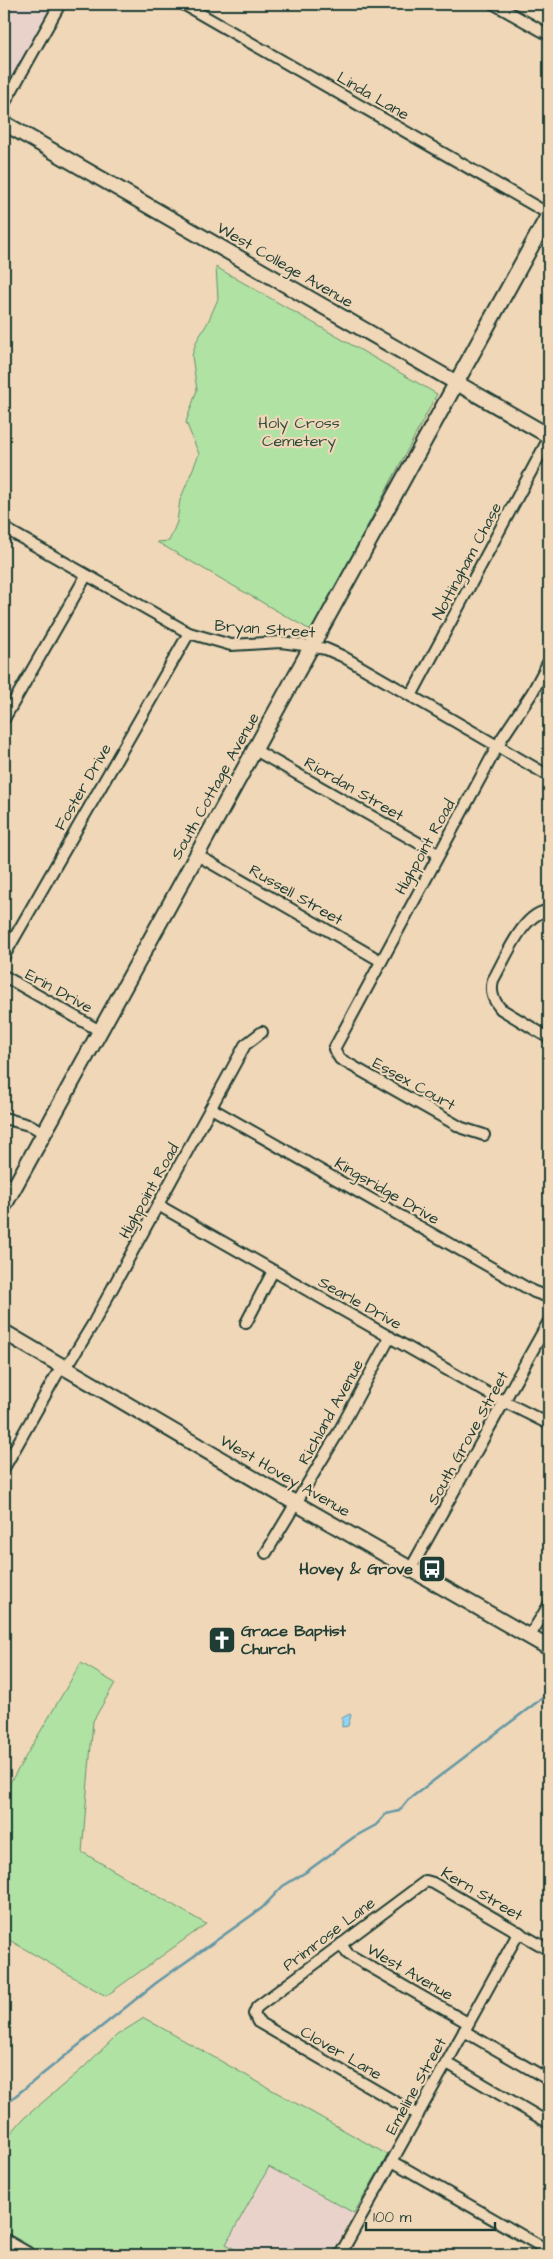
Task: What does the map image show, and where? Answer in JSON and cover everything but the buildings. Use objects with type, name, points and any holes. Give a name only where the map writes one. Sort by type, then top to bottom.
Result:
[{"type":"main road","name":"West College Avenue","points":[[4,124],[549,437]]},
{"type":"main road","name":"South Cottage Avenue","points":[[4,1206],[549,214]]},
{"type":"main road","name":"West Hovey Avenue","points":[[4,1332],[296,1504],[549,1648]]},
{"type":"street","points":[[4,104],[60,4]]},
{"type":"street","name":"Linda Lane","points":[[183,4],[549,214]]},
{"type":"street","points":[[494,4],[549,35]]},
{"type":"street","name":"Nottingham Chase","points":[[411,696],[549,437]]},
{"type":"street","name":"Bryan Street","points":[[4,528],[189,633],[231,645],[281,642],[326,649],[342,656],[549,776]]},
{"type":"street","points":[[4,719],[86,576]]},
{"type":"street","name":"Foster Drive","points":[[4,956],[189,633]]},
{"type":"street","name":"Highpoint Road","points":[[335,1051],[336,1043],[497,746],[532,693],[549,661]]},
{"type":"street","name":"Riordan Street","points":[[255,750],[438,854]]},
{"type":"street","name":"Russell Street","points":[[197,855],[381,961]]},
{"type":"street","points":[[546,911],[532,916],[526,922],[493,980],[493,997],[501,1009],[549,1038]]},
{"type":"street","name":"Erin Drive","points":[[4,976],[100,1031]]},
{"type":"street","name":"Highpoint Road","points":[[4,1468],[55,1378],[72,1360],[245,1045],[262,1032]]},
{"type":"street","name":"Essex Court","points":[[335,1051],[340,1059],[462,1128],[484,1135]]},
{"type":"street","name":"Kingsridge Drive","points":[[211,1108],[534,1292],[549,1297]]},
{"type":"street","points":[[4,1118],[44,1133]]},
{"type":"street","name":"Searle Drive","points":[[158,1205],[390,1337],[549,1424]]},
{"type":"street","points":[[246,1322],[273,1271]]},
{"type":"street","name":"South Grove Street","points":[[411,1568],[549,1321]]},
{"type":"street","name":"Richland Avenue","points":[[266,1553],[296,1504],[390,1337]]},
{"type":"street","points":[[530,1637],[549,1606]]},
{"type":"street","name":"Kern Street","points":[[426,1881],[433,1883],[549,1950]]},
{"type":"street","name":"Primrose Lane","points":[[254,2014],[261,2003],[426,1881]]},
{"type":"street","name":"Emeline Street","points":[[340,2255],[518,1932]]},
{"type":"street","name":"West Avenue","points":[[341,1944],[348,1954],[549,2080]]},
{"type":"street","name":"Clover Lane","points":[[254,2014],[258,2022],[277,2034],[418,2114]]},
{"type":"street","points":[[447,2063],[549,2123]]},
{"type":"street","points":[[392,2160],[549,2251]]},
{"type":"street","points":[[4,2239],[32,2255]]},
{"type":"shaded area","points":[[4,4],[53,4],[4,93]]},
{"type":"shaded area","points":[[269,2167],[354,2213],[331,2255],[245,2255],[225,2244]]},
{"type":"green space","name":"Holy Cross Cemetery","points":[[216,267],[437,394],[312,631],[157,542],[169,541],[177,522],[180,500],[199,454],[186,422],[197,390],[192,356],[196,342],[207,324],[218,299]]},
{"type":"green space","points":[[81,1663],[115,1683],[93,1721],[82,1852],[206,1924],[106,1996],[4,1937],[4,1793]]},
{"type":"green space","points":[[144,2018],[388,2155],[354,2213],[269,2167],[226,2244],[245,2255],[42,2255],[4,2233],[4,2141],[24,2118],[82,2069],[117,2035]]},
{"type":"water","points":[[350,1714],[348,1726],[342,1727],[342,1718]]},
{"type":"waterway","points":[[4,2105],[156,1983],[262,1908],[283,1886],[306,1872],[354,1837],[376,1825],[386,1814],[399,1811],[408,1800],[549,1693]]},
{"type":"place","name":"Hovey & Grove","points":[[432,1569]]},
{"type":"place","name":"Grace Baptist Church","points":[[222,1640]]}]
